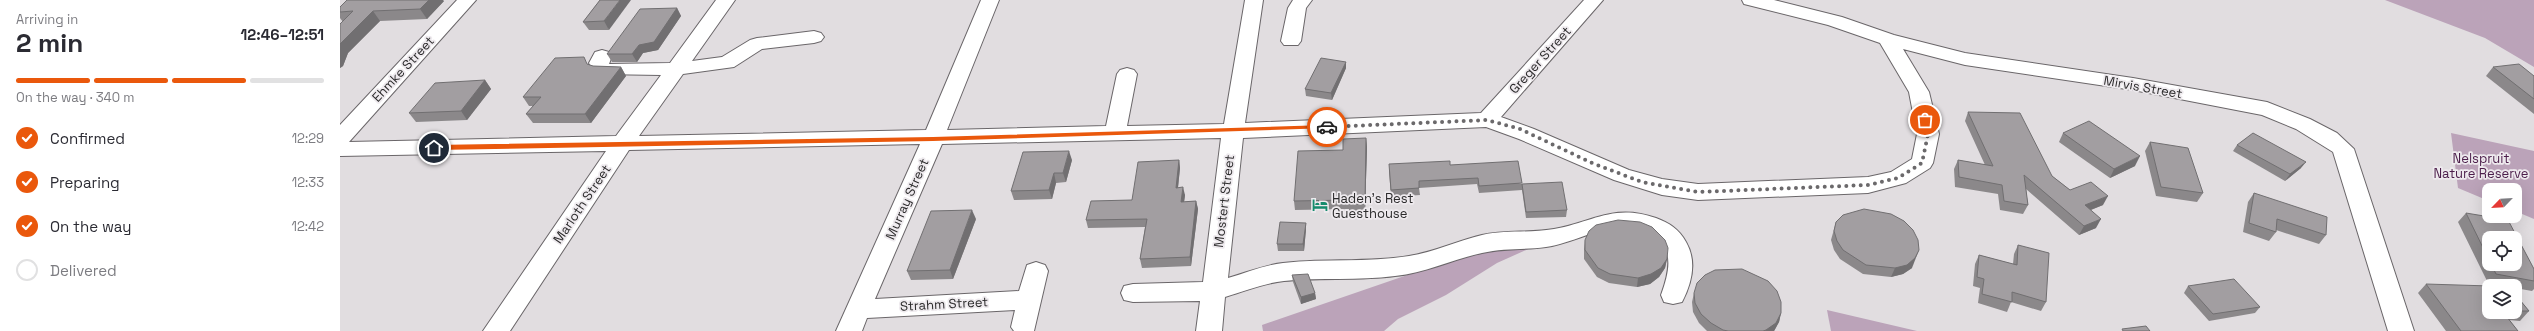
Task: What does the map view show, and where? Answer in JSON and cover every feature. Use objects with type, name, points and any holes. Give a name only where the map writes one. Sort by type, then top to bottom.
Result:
[{"type":"street","name":"Ehmke Street","points":[[340,138],[467,0]]},
{"type":"street","name":"Marloth Street","points":[[496,331],[622,144],[726,0]]},
{"type":"street","name":"Murray Street","points":[[854,320],[933,139],[990,0]]},
{"type":"street","name":"Mostert Street","points":[[1209,331],[1233,131],[1254,0]]},
{"type":"street","points":[[1291,41],[1297,8],[1303,0]]},
{"type":"street","name":"Greger Street","points":[[1487,120],[1594,0]]},
{"type":"street","name":"Mirvis Street","points":[[1751,0],[1835,21],[1887,39],[1965,59],[2134,84],[2267,109],[2304,124],[2329,138],[2343,149],[2401,331]]},
{"type":"street","points":[[602,56],[599,63],[601,68],[606,70],[676,69],[727,63],[758,44],[814,37]]},
{"type":"street","points":[[340,149],[933,139],[1233,131],[1487,120],[1520,129],[1592,163],[1642,182],[1670,188],[1698,192],[1868,185],[1898,178],[1922,163],[1928,134],[1919,92],[1887,39]]},
{"type":"street","points":[[1115,133],[1127,74]]},
{"type":"street","points":[[1133,293],[1213,290],[1281,272],[1375,270],[1411,264],[1483,244],[1555,237],[1605,221],[1623,218],[1642,222],[1657,228],[1669,235],[1677,244],[1682,261],[1680,277],[1673,295]]},
{"type":"street","points":[[1024,327],[1036,271]]},
{"type":"street","name":"Strahm Street","points":[[854,320],[1030,300]]},
{"type":"green space","points":[[2385,0],[2534,0],[2534,67],[2485,38]]},
{"type":"green space","name":"Nelspruit Nature Reserve","points":[[2451,133],[2534,151],[2534,219],[2522,214],[2522,183],[2482,183],[2482,198],[2458,188]]},
{"type":"green space","points":[[1555,237],[1497,263],[1446,295],[1398,319],[1384,331],[1263,331],[1262,325],[1509,240]]},
{"type":"green space","points":[[1827,310],[1917,331],[1831,331]]},
{"type":"building","points":[[347,0],[429,0],[420,9],[373,11],[340,44],[340,24],[353,11],[340,12],[340,7]]},
{"type":"building","points":[[600,0],[620,0],[604,21],[583,22]]},
{"type":"building","points":[[677,8],[654,42],[639,45],[632,54],[607,54],[640,9]]},
{"type":"building","points":[[584,57],[587,64],[593,66],[621,67],[585,114],[526,114],[541,97],[523,97],[555,58]]},
{"type":"building","points":[[1321,58],[1346,62],[1331,93],[1305,89]]},
{"type":"building","points":[[2519,64],[2534,76],[2534,99],[2493,67]]},
{"type":"building","points":[[485,80],[461,111],[409,113],[435,83]]},
{"type":"building","points":[[1968,112],[2020,113],[2052,176],[2070,190],[2091,182],[2108,196],[2085,205],[2101,219],[2084,226],[2024,175],[2028,205],[2004,201],[2002,185],[1959,177],[1958,160],[1993,166]]},
{"type":"building","points":[[2089,121],[2140,156],[2114,169],[2063,133]]},
{"type":"building","points":[[2253,133],[2306,162],[2290,174],[2237,145]]},
{"type":"building","points":[[1366,138],[1365,204],[1348,204],[1348,200],[1294,201],[1298,151],[1343,150],[1343,139]]},
{"type":"building","points":[[2150,142],[2188,148],[2203,193],[2161,187]]},
{"type":"building","points":[[1069,151],[1063,173],[1054,173],[1049,190],[1011,191],[1023,152]]},
{"type":"building","points":[[1179,160],[1176,188],[1183,187],[1181,202],[1196,201],[1190,257],[1140,259],[1147,219],[1086,220],[1091,201],[1132,200],[1138,162]]},
{"type":"building","points":[[1450,161],[1450,165],[1518,161],[1522,183],[1479,186],[1478,178],[1419,181],[1419,188],[1391,190],[1389,164]]},
{"type":"building","points":[[1562,182],[1567,210],[1526,212],[1522,184]]},
{"type":"building","points":[[2254,193],[2327,217],[2326,235],[2277,219],[2276,232],[2249,223]]},
{"type":"building","points":[[1864,209],[1891,214],[1904,221],[1913,230],[1918,240],[1919,250],[1915,258],[1907,265],[1895,268],[1866,265],[1843,250],[1837,241],[1834,231],[1836,222],[1843,215]]},
{"type":"building","points":[[972,210],[950,270],[907,271],[931,211]]},
{"type":"building","points":[[2466,213],[2482,216],[2482,223],[2510,223],[2514,231],[2482,231],[2482,246]]},
{"type":"building","points":[[1618,220],[1640,222],[1652,227],[1665,240],[1668,248],[1667,259],[1661,268],[1651,274],[1638,278],[1610,274],[1598,268],[1585,250],[1585,240],[1589,231],[1596,225]]},
{"type":"building","points":[[1280,222],[1306,223],[1303,244],[1277,244]]},
{"type":"building","points":[[2018,245],[2049,253],[2046,302],[2012,292],[2012,302],[1982,294],[1984,279],[1977,277],[1979,255],[2017,265]]},
{"type":"building","points":[[2522,246],[2534,269],[2534,281],[2496,274],[2494,271],[2522,271]]},
{"type":"building","points":[[1742,269],[1768,281],[1777,291],[1781,302],[1781,313],[1776,323],[1766,330],[1723,330],[1711,323],[1701,314],[1695,303],[1694,293],[1697,283],[1705,275],[1715,270]]},
{"type":"building","points":[[1308,274],[1315,293],[1301,297],[1292,275]]},
{"type":"building","points":[[2234,279],[2260,307],[2213,314],[2188,286]]},
{"type":"building","points":[[2426,284],[2482,286],[2482,319],[2509,319],[2518,331],[2461,331]]},
{"type":"building","points":[[2522,302],[2529,311],[2522,311]]},
{"type":"building","points":[[2146,326],[2150,331],[2123,331],[2122,329]]},
{"type":"way so far","points":[[1327,127],[1487,120],[1520,129],[1592,163],[1642,182],[1698,192],[1868,185],[1898,178],[1922,163],[1928,134],[1925,120]]},
{"type":"place","name":"Haden's Rest Guesthouse","points":[[1320,205]]},
{"type":"route","points":[[434,148],[638,143],[933,139],[1327,127]]}]
